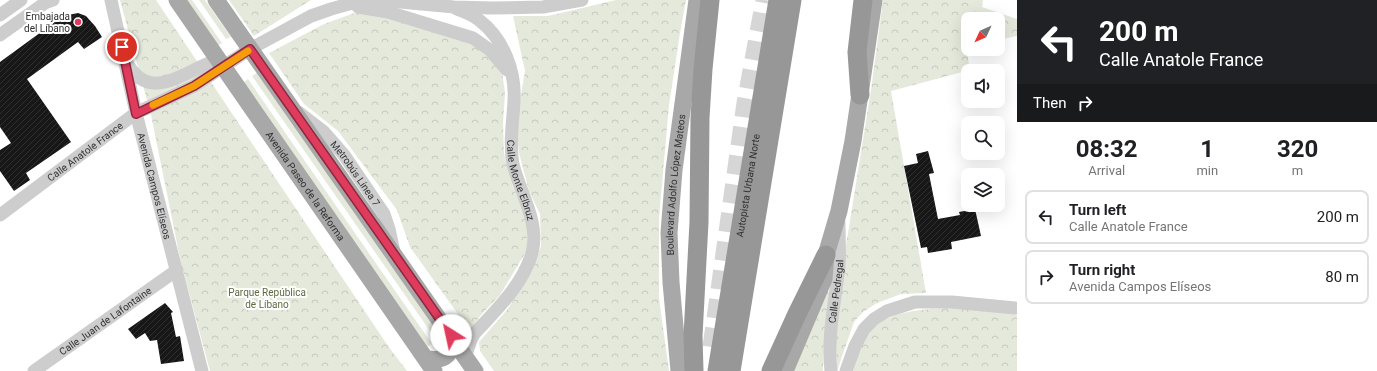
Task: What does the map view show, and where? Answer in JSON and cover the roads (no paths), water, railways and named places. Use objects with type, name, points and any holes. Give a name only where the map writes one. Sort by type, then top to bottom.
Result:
[{"type":"highway","points":[[694,371],[694,313],[699,222],[700,118],[707,20],[710,0]]},
{"type":"highway","name":"Autopista Urbana Norte","points":[[717,371],[778,0]]},
{"type":"highway","name":"Autopista Urbana Norte","points":[[731,371],[792,0]]},
{"type":"highway","points":[[860,95],[857,52],[863,0]]},
{"type":"highway","points":[[687,371],[689,283],[692,242],[694,230],[699,222]]},
{"type":"highway","points":[[771,371],[826,255]]},
{"type":"highway","points":[[689,283],[694,313]]},
{"type":"main road","name":"Avenida Paseo de la Reforma","points":[[176,0],[430,365]]},
{"type":"main road","points":[[216,0],[470,364]]},
{"type":"main road","name":"Boulevard Adolfo López Mateos","points":[[679,371],[671,282],[669,233],[674,170],[697,0]]},
{"type":"main road","points":[[785,371],[824,279],[826,255],[839,211],[860,95],[874,0]]},
{"type":"main road","points":[[430,365],[436,360],[445,358],[451,351],[454,341]]},
{"type":"street","points":[[0,15],[21,0]]},
{"type":"street","points":[[0,35],[45,3],[53,0]]},
{"type":"street","name":"Avenida Campos Elíseos","points":[[111,0],[136,114],[202,371]]},
{"type":"street","name":"Calle Anatole France","points":[[0,215],[136,114],[194,86],[221,63],[311,16],[356,2],[379,0],[454,7],[543,8],[582,0]]},
{"type":"street","points":[[344,6],[388,12],[473,38],[486,46],[499,58],[514,82]]},
{"type":"street","name":"Calle Monte Elbruz","points":[[454,7],[479,20],[496,38],[506,56],[514,82],[511,151],[516,176],[532,224],[532,252],[520,278],[505,302],[474,334],[471,340],[470,364]]},
{"type":"street","points":[[124,59],[132,72],[138,78],[147,82],[160,84],[221,63]]},
{"type":"street","name":"Calle Pedregal","points":[[831,371],[831,317],[839,266],[839,211]]},
{"type":"street","name":"Calle Juan de Lafontaine","points":[[34,371],[177,270]]},
{"type":"street","points":[[846,371],[855,346],[864,329],[874,319],[887,311],[915,302],[952,302],[1015,308]]},
{"type":"tunnel","points":[[712,347],[746,103],[765,0]]},
{"type":"place","name":"Embajada del Líbano","points":[[78,22]]},
{"type":"park label","name":"Parque República de Líbano","points":[[267,298]]}]
